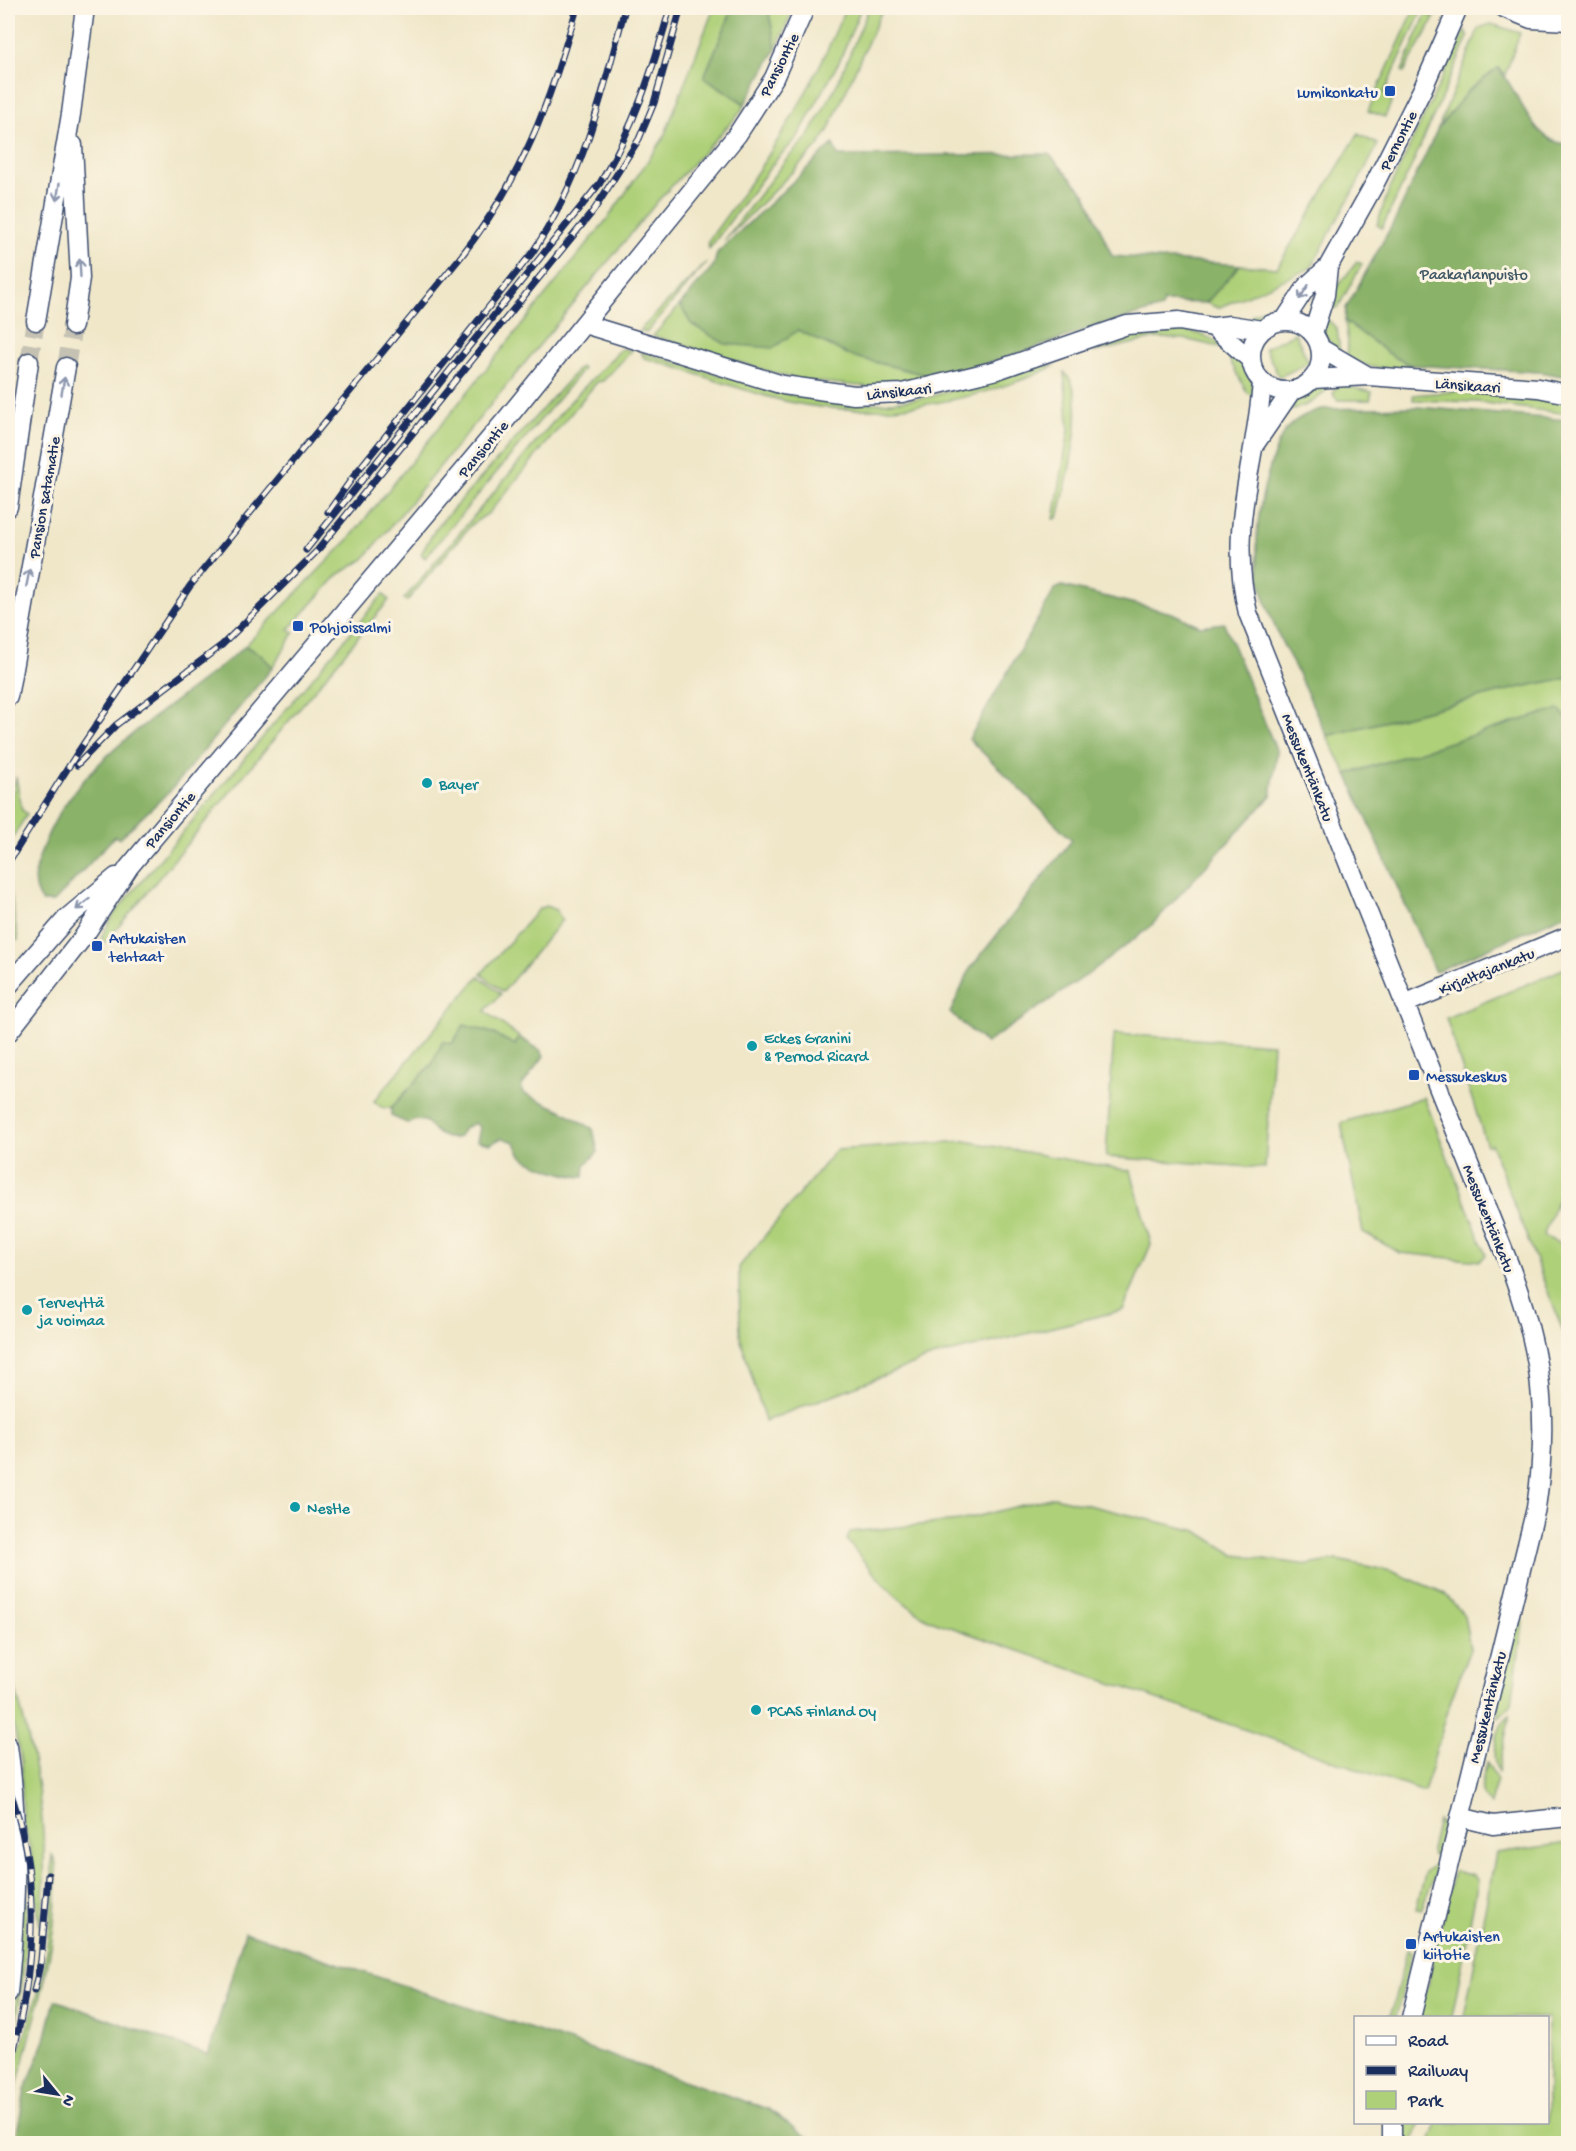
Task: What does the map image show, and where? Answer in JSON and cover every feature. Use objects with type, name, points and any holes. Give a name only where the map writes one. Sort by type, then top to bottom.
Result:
[{"type":"street","points":[[36,321],[71,114],[85,8]]},
{"type":"street","name":"Pansiontie","points":[[8,1033],[84,936],[129,867],[584,324],[743,127],[774,78],[806,8]]},
{"type":"street","name":"Pernontie","points":[[1284,321],[1307,286],[1328,267],[1397,142],[1458,8]]},
{"type":"street","points":[[1504,8],[1531,19],[1569,21]]},
{"type":"street","points":[[71,114],[80,278],[73,326]]},
{"type":"street","name":"Pernontie","points":[[1317,340],[1328,267]]},
{"type":"street","name":"Länsikaari","points":[[584,324],[783,385],[854,395],[918,391],[957,381],[1127,325],[1173,321],[1213,327],[1230,325],[1262,330]]},
{"type":"street","points":[[1284,321],[1300,323],[1317,340],[1321,362],[1313,379],[1302,387],[1292,390],[1276,390],[1262,381],[1255,373],[1251,360],[1252,346],[1262,330],[1271,324],[1284,321]]},
{"type":"street","points":[[1213,327],[1251,360]]},
{"type":"street","name":"Länsikaari","points":[[1317,340],[1368,376]]},
{"type":"street","name":"Pansion satamatie","points":[[8,507],[29,362]]},
{"type":"street","name":"Pansion satamatie","points":[[8,697],[66,367]]},
{"type":"street","name":"Länsikaari","points":[[1313,379],[1368,376],[1538,388],[1569,394]]},
{"type":"street","name":"Messukentänkatu","points":[[1262,381],[1255,424],[1255,444],[1244,494],[1239,538],[1240,574],[1248,613],[1520,1293],[1538,1358],[1543,1416],[1542,1465],[1536,1508],[1411,2016]]},
{"type":"street","name":"Messukentänkatu","points":[[1255,444],[1292,390]]},
{"type":"street","name":"Pansiontie","points":[[11,974],[67,918],[129,867]]},
{"type":"street","name":"Kirjaltajankatu","points":[[1404,1004],[1569,936]]},
{"type":"street","points":[[11,974],[40,992]]},
{"type":"street","points":[[8,993],[27,1008]]},
{"type":"street","points":[[8,1746],[14,1819],[13,1906],[8,1994]]},
{"type":"street","points":[[1460,1817],[1493,1825],[1569,1817]]},
{"type":"street","points":[[1392,2124],[1392,2144]]},
{"type":"green space","points":[[714,8],[733,8],[704,77],[745,104],[739,114],[657,202],[364,559],[338,575],[289,629],[294,633],[273,667],[260,654],[245,646],[349,539],[608,218],[663,139]]},
{"type":"green space","points":[[733,8],[768,8],[776,49],[745,104],[704,77]]},
{"type":"green space","points":[[768,8],[794,8],[776,49]]},
{"type":"green space","points":[[845,8],[861,8],[840,60],[797,138],[775,161],[709,249],[708,241],[767,157],[802,100]]},
{"type":"green space","points":[[869,8],[883,8],[828,131],[819,145],[724,241],[785,161],[809,136],[838,82]]},
{"type":"green space","points":[[1415,8],[1423,8],[1384,93],[1393,98],[1385,117],[1368,111]]},
{"type":"green space","points":[[1426,14],[1435,17],[1404,72],[1402,71]]},
{"type":"green space","points":[[1491,24],[1520,33],[1505,75],[1498,68],[1468,91],[1438,128],[1479,28]]},
{"type":"green space","points":[[1465,30],[1468,37],[1382,228],[1377,225],[1388,192]]},
{"type":"green space","name":"Paakarlanpuisto","points":[[1498,68],[1535,126],[1555,141],[1568,144],[1568,377],[1540,372],[1410,365],[1394,357],[1345,321],[1346,308],[1396,218],[1438,128],[1468,91]]},
{"type":"green space","points":[[1358,134],[1377,144],[1376,149],[1311,268],[1218,308],[1206,303],[1240,265],[1277,268]]},
{"type":"green space","points":[[833,144],[838,156],[1049,154],[1086,195],[1112,256],[1240,265],[1206,303],[1163,302],[1162,308],[1100,325],[1021,353],[938,378],[851,356],[798,330],[773,348],[725,344],[691,324],[680,305],[714,265],[717,253]]},
{"type":"green space","points":[[707,262],[646,333],[640,330],[644,326]]},
{"type":"green space","points":[[1357,262],[1362,264],[1338,307],[1328,309],[1333,292]]},
{"type":"green space","points":[[1288,299],[1271,317],[1247,322],[1253,314]]},
{"type":"green space","points":[[680,305],[692,324],[773,348],[798,330],[851,356],[938,378],[870,387],[798,380],[653,336]]},
{"type":"green space","points":[[1323,316],[1337,328],[1340,354],[1324,335]]},
{"type":"green space","points":[[1345,321],[1394,357],[1410,365],[1408,371],[1371,367],[1347,358],[1348,342]]},
{"type":"green space","points":[[1169,330],[1199,334],[1212,339],[1224,348],[1184,339],[1156,338],[1095,352],[1101,345],[1119,336]]},
{"type":"green space","points":[[1295,333],[1309,363],[1279,377],[1265,348]]},
{"type":"green space","points":[[621,349],[632,350],[603,381],[597,382],[489,513],[472,524],[407,601],[404,599],[570,402]]},
{"type":"green space","points":[[1233,351],[1248,373],[1253,384],[1255,398],[1247,392],[1230,361]]},
{"type":"green space","points":[[641,352],[785,394],[851,403],[884,403],[929,397],[1043,364],[1054,366],[992,390],[958,398],[924,405],[855,409],[789,402],[644,358]]},
{"type":"green space","points":[[580,367],[583,369],[425,558],[421,554],[436,528]]},
{"type":"green space","points":[[1064,372],[1072,384],[1076,400],[1076,420],[1066,485],[1058,518],[1054,519],[1069,430]]},
{"type":"green space","points":[[1330,384],[1317,399],[1310,403],[1297,408],[1284,408],[1305,392]]},
{"type":"green space","points":[[1337,384],[1372,392],[1370,400],[1337,400],[1333,394]]},
{"type":"green space","points":[[1459,391],[1568,402],[1568,414],[1477,402],[1413,400],[1413,395]]},
{"type":"green space","points":[[1417,407],[1568,420],[1568,678],[1521,687],[1327,736],[1277,631],[1262,587],[1257,542],[1262,495],[1281,439],[1291,424],[1299,418],[1321,409]]},
{"type":"green space","points":[[1062,586],[1172,613],[1200,626],[1224,623],[1277,752],[1271,796],[1150,927],[1087,975],[986,1043],[950,1013],[970,969],[1072,840],[969,739],[1055,589]]},
{"type":"green space","points":[[383,594],[389,600],[106,942],[101,938],[114,914]]},
{"type":"green space","points":[[245,646],[260,654],[273,667],[170,791],[119,839],[115,836],[54,902],[42,902],[36,891],[34,879],[36,867],[55,821],[75,790],[128,738]]},
{"type":"green space","points":[[1568,678],[1568,720],[1560,710],[1548,712],[1347,774],[1327,736],[1521,687]]},
{"type":"green space","points":[[1560,710],[1568,720],[1568,913],[1435,972],[1347,774]]},
{"type":"green space","points":[[16,777],[22,810],[27,814],[9,844],[9,812]]},
{"type":"green space","points":[[8,877],[18,940],[8,941]]},
{"type":"green space","points":[[546,906],[556,910],[562,920],[503,992],[481,974],[539,909]]},
{"type":"green space","points":[[1568,967],[1568,1173],[1543,1236],[1568,1247],[1568,1344],[1491,1144],[1487,1146],[1446,1018]]},
{"type":"green space","points":[[479,976],[501,994],[485,1011],[519,1037],[515,1045],[492,1033],[474,1028],[452,1044],[443,1041],[432,1064],[391,1108],[378,1105],[374,1101]]},
{"type":"green space","points":[[464,1025],[492,1033],[515,1045],[519,1037],[540,1050],[544,1056],[521,1087],[523,1093],[563,1111],[593,1129],[598,1152],[585,1165],[584,1177],[561,1173],[533,1163],[521,1155],[515,1142],[502,1138],[490,1144],[477,1141],[480,1128],[475,1123],[464,1128],[459,1137],[448,1138],[440,1135],[425,1121],[415,1120],[409,1124],[391,1116],[391,1108],[432,1064],[443,1041],[452,1044]]},
{"type":"green space","points":[[1114,1034],[1273,1044],[1265,1168],[1106,1157]]},
{"type":"green space","points":[[1424,1097],[1486,1255],[1480,1261],[1400,1253],[1363,1232],[1341,1123]]},
{"type":"green space","points":[[965,1141],[1131,1171],[1151,1244],[1123,1310],[932,1357],[765,1421],[740,1337],[739,1267],[836,1150]]},
{"type":"green space","points":[[1054,1497],[1197,1531],[1235,1555],[1308,1565],[1337,1560],[1391,1571],[1444,1593],[1464,1615],[1470,1649],[1451,1700],[1424,1792],[930,1620],[905,1604],[875,1574],[847,1540],[850,1532],[959,1521]]},
{"type":"green space","points":[[1519,1614],[1523,1622],[1512,1704],[1498,1718],[1500,1685]]},
{"type":"green space","points":[[8,1665],[26,1729],[39,1795],[44,1861],[40,1928],[31,1852],[23,1822],[21,1761],[8,1698]]},
{"type":"green space","points":[[1510,1714],[1498,1772],[1495,1758],[1496,1742],[1501,1726]]},
{"type":"green space","points":[[1487,1762],[1497,1780],[1490,1804],[1485,1800],[1482,1790]]},
{"type":"green space","points":[[1438,1820],[1445,1831],[1440,1859],[1432,1855],[1431,1850]]},
{"type":"green space","points":[[1568,1843],[1568,2143],[1430,2143],[1437,2124],[1549,2124],[1549,2016],[1464,2016],[1496,1853]]},
{"type":"green space","points":[[24,1855],[25,1959],[19,2009],[8,2061],[17,1991]]},
{"type":"green space","points":[[52,1855],[56,1874],[55,1916],[51,1945],[39,2003],[8,2119],[8,2089],[43,1977],[52,1905]]},
{"type":"green space","points":[[1434,1865],[1438,1867],[1421,1910],[1416,1909],[1426,1871]]},
{"type":"green space","points":[[1454,1871],[1474,1876],[1478,1881],[1452,2016],[1419,2016]]},
{"type":"green space","points":[[245,1932],[768,2109],[816,2143],[15,2143],[25,2090],[45,2040],[55,2000],[208,2055]]},
{"type":"green space","points":[[1407,1950],[1412,1951],[1396,2016],[1390,2016]]},
{"type":"green space","points":[[1400,2124],[1420,2124],[1411,2143],[1400,2144]]},
{"type":"tunnel","points":[[29,362],[36,321]]},
{"type":"tunnel","points":[[66,367],[73,326]]},
{"type":"railway","points":[[8,863],[76,755],[190,586],[482,228],[532,140],[577,8]]},
{"type":"railway","points":[[328,512],[356,473],[532,253],[550,224],[565,195],[589,135],[625,8]]},
{"type":"railway","points":[[306,550],[600,183],[633,119],[670,8]]},
{"type":"railway","points":[[77,765],[116,725],[222,645],[317,551],[594,210],[639,139],[654,103],[681,8]]},
{"type":"railway","points":[[8,1786],[27,1857],[31,1893],[29,1965],[17,2037],[8,2072]]},
{"type":"railway","points":[[34,1991],[41,1960],[48,1875]]},
{"type":"place","name":"Lumikonkatu","points":[[1390,91]]},
{"type":"place","name":"Pohjoissalmi","points":[[298,626]]},
{"type":"place","name":"Bayer","points":[[427,783]]},
{"type":"place","name":"Artukaisten tehtaat","points":[[97,946]]},
{"type":"place","name":"Eckes Granini & Pernod Ricard","points":[[752,1046]]},
{"type":"place","name":"Messukeskus","points":[[1414,1075]]},
{"type":"place","name":"Terveyttä ja voimaa","points":[[27,1310]]},
{"type":"place","name":"Nestle","points":[[295,1507]]},
{"type":"place","name":"PCAS Finland Oy","points":[[756,1710]]},
{"type":"place","name":"Artukaisten kiitotie","points":[[1411,1944]]}]
